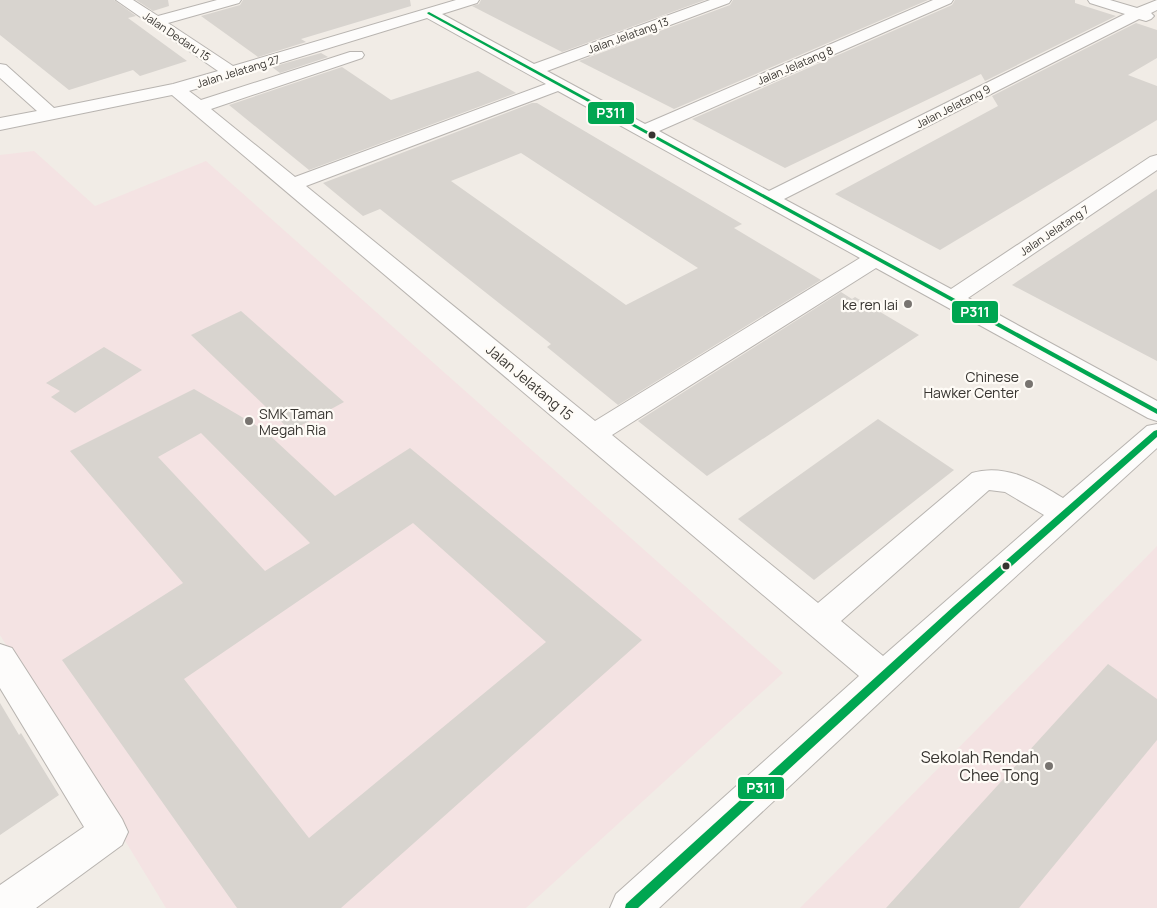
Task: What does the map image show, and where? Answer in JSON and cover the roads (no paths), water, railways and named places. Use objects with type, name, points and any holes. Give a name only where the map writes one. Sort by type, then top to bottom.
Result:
[{"type":"street","name":"Jalan Dedaru 15","points":[[123,0],[232,73]]},
{"type":"street","points":[[155,22],[234,0]]},
{"type":"street","name":"Jalan Jelatang 27","points":[[0,124],[176,89],[472,0]]},
{"type":"street","name":"Jalan Jelatang 13","points":[[533,70],[724,0]]},
{"type":"street","name":"Jalan Jelatang 8","points":[[644,131],[946,0]]},
{"type":"street","points":[[1095,0],[1157,20]]},
{"type":"street","points":[[1137,14],[1157,4]]},
{"type":"street","points":[[429,13],[1157,412]]},
{"type":"street","name":"Jalan Jelatang 9","points":[[768,199],[1137,14]]},
{"type":"street","points":[[198,107],[356,55],[334,42]]},
{"type":"street","points":[[0,69],[52,115]]},
{"type":"street","points":[[292,185],[559,85]]},
{"type":"street","name":"Jalan Jelatang 15","points":[[176,89],[884,676]]},
{"type":"street","name":"Jalan Jelatang 7","points":[[952,299],[1157,161]]},
{"type":"street","points":[[593,435],[876,258]]},
{"type":"street","points":[[630,908],[1064,513],[1157,433]]},
{"type":"street","points":[[818,622],[982,480],[997,478],[1017,484],[1064,513]]},
{"type":"street","points":[[0,658],[109,832],[2,908]]},
{"type":"place","name":"ke ren lai","points":[[908,304]]},
{"type":"place","name":"Chinese Hawker Center","points":[[1029,384]]},
{"type":"place","name":"SMK Taman Megah Ria","points":[[249,421]]},
{"type":"place","name":"Sekolah Rendah Chee Tong","points":[[1049,766]]}]
